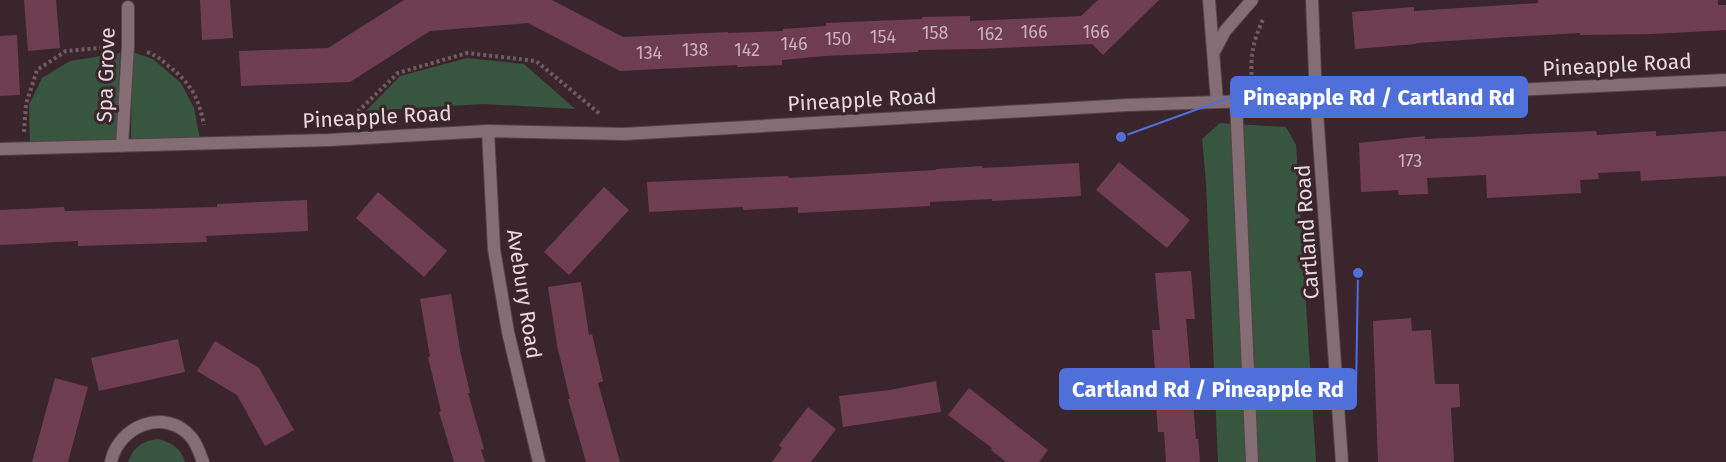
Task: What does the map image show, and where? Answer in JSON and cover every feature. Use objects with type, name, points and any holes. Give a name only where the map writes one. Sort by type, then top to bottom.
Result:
[{"type":"street","points":[[1209,0],[1217,102]]},
{"type":"street","points":[[1214,51],[1225,31],[1252,0]]},
{"type":"street","name":"Cartland Road","points":[[1312,0],[1316,98],[1342,462]]},
{"type":"street","name":"Spa Grove","points":[[122,146],[128,6]]},
{"type":"street","name":"Pineapple Road","points":[[0,149],[329,140],[488,131],[624,134],[1116,105],[1340,98],[1726,80]]},
{"type":"street","points":[[1236,101],[1252,462]]},
{"type":"street","name":"Avebury Road","points":[[488,131],[496,261],[508,332],[539,462]]},
{"type":"street","points":[[111,462],[120,440],[131,430],[144,424],[161,422],[176,426],[190,435],[199,449],[203,462]]},
{"type":"path","points":[[1253,100],[1250,60],[1253,42],[1266,14]]},
{"type":"path","points":[[329,140],[398,73],[467,53],[536,61],[624,134]]},
{"type":"green space","points":[[132,52],[153,59],[181,83],[194,108],[200,139],[131,140]]},
{"type":"green space","points":[[120,53],[117,140],[30,144],[29,105],[42,78],[70,61]]},
{"type":"green space","points":[[467,58],[524,64],[575,109],[483,104],[366,111],[400,76]]},
{"type":"green space","points":[[1220,123],[1286,127],[1296,145],[1316,462],[1218,462],[1206,182],[1202,139]]},
{"type":"green space","points":[[158,439],[175,446],[185,462],[128,462],[139,446],[147,441]]},
{"type":"building","points":[[24,0],[56,0],[60,48],[28,51]]},
{"type":"building","points":[[200,0],[230,0],[233,38],[202,40]]},
{"type":"building","points":[[404,0],[552,0],[623,37],[783,31],[783,29],[826,26],[826,23],[922,19],[922,17],[970,16],[970,21],[1081,16],[1098,0],[1159,0],[1103,55],[1092,44],[918,50],[918,52],[782,60],[782,65],[620,71],[528,23],[430,31],[350,82],[241,86],[239,51],[328,48]]},
{"type":"building","points":[[1538,0],[1718,0],[1718,5],[1726,5],[1726,30],[1652,34],[1580,35],[1580,33],[1355,49],[1352,12],[1414,7],[1414,11],[1538,3]]},
{"type":"building","points":[[17,35],[20,95],[0,96],[0,36]]},
{"type":"building","points":[[1596,131],[1597,135],[1656,131],[1656,136],[1726,131],[1726,176],[1641,181],[1640,171],[1598,173],[1599,179],[1580,180],[1581,193],[1487,198],[1486,175],[1427,178],[1428,194],[1399,195],[1398,190],[1361,192],[1359,143],[1425,136],[1425,139]]},
{"type":"building","points":[[1119,162],[1190,220],[1167,248],[1096,190]]},
{"type":"building","points":[[1079,163],[1081,196],[930,202],[930,206],[798,213],[798,207],[743,210],[743,207],[649,212],[647,182],[788,176],[789,178],[982,166],[982,168]]},
{"type":"building","points":[[604,187],[629,210],[569,275],[544,252]]},
{"type":"building","points":[[378,192],[447,251],[424,277],[356,218]]},
{"type":"building","points":[[307,200],[308,231],[206,236],[207,242],[78,246],[78,241],[0,245],[0,210],[64,207],[65,211],[217,207],[217,204]]},
{"type":"building","points":[[1191,271],[1195,319],[1186,319],[1200,462],[1166,462],[1164,432],[1158,432],[1155,385],[1152,330],[1160,330],[1155,273]]},
{"type":"building","points":[[581,282],[589,335],[592,334],[603,381],[598,383],[620,462],[586,462],[568,399],[570,399],[557,345],[548,287]]},
{"type":"building","points":[[451,294],[470,393],[468,393],[484,449],[481,450],[485,462],[454,462],[439,412],[441,411],[428,357],[430,357],[420,299]]},
{"type":"building","points":[[1411,318],[1412,331],[1431,330],[1435,384],[1459,384],[1460,407],[1451,408],[1454,462],[1378,462],[1373,321]]},
{"type":"building","points":[[178,339],[185,372],[99,391],[91,358]]},
{"type":"building","points":[[215,341],[259,368],[294,430],[265,446],[237,395],[197,371]]},
{"type":"building","points":[[55,378],[88,387],[68,462],[32,462]]},
{"type":"building","points":[[936,381],[941,412],[843,427],[839,396],[890,390]]},
{"type":"building","points":[[969,388],[1048,450],[1039,462],[1006,462],[991,450],[992,448],[948,415]]},
{"type":"building","points":[[808,407],[836,429],[811,462],[772,462],[782,448],[779,445]]},
{"type":"place","name":"Pineapple Rd / Cartland Rd","points":[[1121,137]]},
{"type":"place","name":"Cartland Rd / Pineapple Rd","points":[[1358,273]]}]
